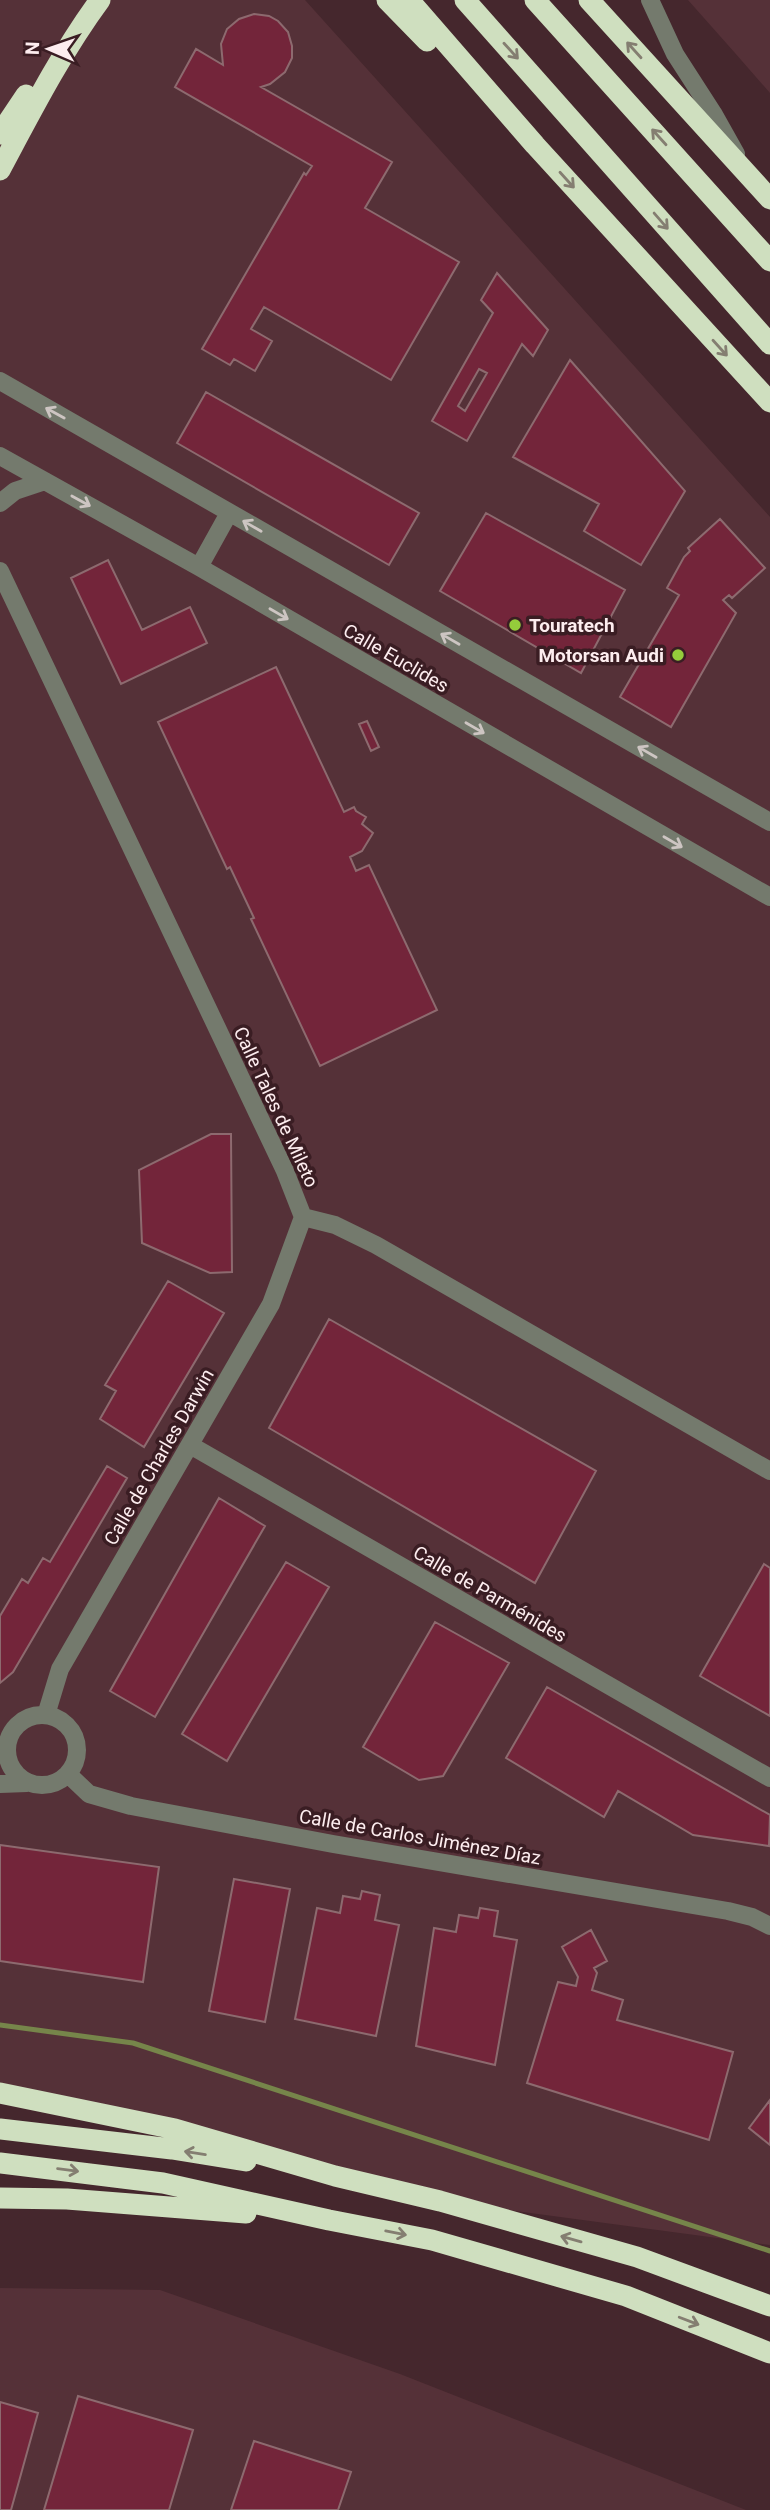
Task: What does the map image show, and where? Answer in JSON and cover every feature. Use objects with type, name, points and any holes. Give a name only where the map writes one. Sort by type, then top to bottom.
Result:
[{"type":"highway","points":[[0,134],[65,32],[82,0]]},
{"type":"highway","points":[[0,170],[39,97],[83,23],[100,0]]},
{"type":"highway","points":[[387,0],[535,145]]},
{"type":"highway","points":[[408,0],[535,145],[770,402]]},
{"type":"highway","points":[[465,0],[770,344]]},
{"type":"highway","points":[[535,0],[770,261]]},
{"type":"highway","points":[[589,0],[770,199]]},
{"type":"highway","points":[[0,2093],[175,2129],[335,2176],[440,2202],[637,2257],[770,2306]]},
{"type":"highway","points":[[0,2129],[172,2149],[335,2176]]},
{"type":"highway","points":[[0,2163],[163,2183],[432,2240],[626,2296],[770,2353]]},
{"type":"highway","points":[[0,2198],[161,2205],[329,2220]]},
{"type":"street","points":[[650,0],[675,54],[713,113],[746,172]]},
{"type":"street","points":[[1,384],[770,822]]},
{"type":"street","name":"Calle Euclides","points":[[0,456],[199,567],[770,897]]},
{"type":"street","points":[[0,503],[15,491],[45,481]]},
{"type":"street","points":[[199,567],[229,513]]},
{"type":"street","name":"Calle Tales de Mileto","points":[[0,571],[285,1171],[303,1217],[335,1225],[376,1245],[770,1471]]},
{"type":"street","name":"Calle de Charles Darwin","points":[[46,1715],[60,1670],[271,1304],[303,1217]]},
{"type":"street","name":"Calle de Parménides","points":[[190,1445],[770,1778]]},
{"type":"street","points":[[0,1784],[27,1783],[42,1786],[56,1783],[69,1774],[76,1761],[77,1745],[72,1731],[60,1720],[46,1715],[30,1717],[17,1725],[4,1739],[6,1755],[13,1772],[27,1783]]},
{"type":"street","name":"Calle de Carlos Jiménez Díaz","points":[[69,1774],[89,1794],[131,1806],[333,1844],[728,1911],[752,1917],[770,1926]]},
{"type":"shaded area","points":[[0,0],[305,0],[770,517],[770,2245],[440,2201],[0,2093]]},
{"type":"shaded area","points":[[688,0],[770,0],[770,93],[735,53]]},
{"type":"shaded area","points":[[0,2288],[160,2290],[400,2374],[746,2510],[0,2510]]},
{"type":"building","points":[[254,14],[269,16],[278,21],[288,32],[292,46],[292,58],[285,72],[270,84],[261,87],[392,162],[365,208],[459,262],[391,380],[264,307],[251,329],[272,341],[255,371],[234,359],[230,365],[202,349],[304,173],[306,175],[312,166],[175,87],[196,49],[223,65],[221,44],[227,29],[239,19]]},
{"type":"building","points":[[497,273],[548,330],[533,356],[522,344],[467,441],[432,421],[493,313],[481,300]],"holes":[[[479,369],[487,373],[465,411],[458,406]]]},
{"type":"building","points":[[570,360],[685,491],[641,565],[584,531],[599,504],[513,457]]},
{"type":"building","points":[[206,392],[419,513],[389,565],[177,443]]},
{"type":"building","points":[[486,513],[625,590],[581,673],[440,591]]},
{"type":"building","name":"Motorsan Audi","points":[[720,519],[765,568],[732,598],[729,595],[723,600],[736,613],[671,727],[620,697],[679,595],[667,588],[690,551],[688,548]]},
{"type":"building","points":[[108,560],[142,630],[190,607],[207,643],[121,684],[71,578]]},
{"type":"building","points":[[276,667],[344,812],[354,807],[366,817],[362,824],[373,833],[362,851],[350,857],[356,871],[369,865],[437,1010],[320,1066],[251,919],[254,918],[230,867],[227,869],[158,722]]},
{"type":"building","points":[[367,721],[379,747],[371,751],[359,724]]},
{"type":"building","points":[[211,1134],[231,1134],[232,1272],[210,1273],[142,1243],[139,1170]]},
{"type":"building","points":[[168,1281],[224,1313],[144,1447],[100,1419],[116,1391],[105,1385]]},
{"type":"building","points":[[329,1319],[596,1471],[535,1583],[269,1428]]},
{"type":"building","points":[[107,1466],[127,1478],[13,1672],[0,1683],[0,1616],[22,1579],[28,1583],[43,1558],[50,1562]]},
{"type":"building","points":[[219,1498],[265,1526],[155,1717],[110,1691]]},
{"type":"building","points":[[286,1562],[329,1587],[227,1761],[182,1734]]},
{"type":"building","points":[[764,1564],[770,1568],[770,1716],[700,1676]]},
{"type":"building","points":[[435,1622],[509,1663],[443,1776],[419,1780],[363,1747]]},
{"type":"building","points":[[547,1687],[770,1815],[769,1846],[693,1835],[618,1791],[604,1817],[506,1758]]},
{"type":"building","points":[[0,1845],[159,1867],[143,1982],[0,1961]]},
{"type":"building","points":[[234,1879],[290,1889],[265,2022],[209,2011]]},
{"type":"building","points":[[362,1891],[380,1895],[375,1920],[399,1925],[376,2036],[295,2019],[317,1908],[340,1913],[343,1896],[360,1899]]},
{"type":"building","points":[[480,1908],[498,1911],[494,1936],[517,1940],[495,2065],[416,2046],[434,1928],[456,1932],[459,1915],[478,1918]]},
{"type":"building","points":[[591,1930],[607,1961],[594,1968],[597,1973],[592,1990],[623,2000],[617,2020],[733,2052],[709,2140],[527,2083],[558,1982],[576,1986],[578,1977],[562,1947]]},
{"type":"building","points":[[770,2100],[770,2145],[749,2128]]},
{"type":"building","points":[[78,2396],[193,2430],[169,2510],[44,2510]]},
{"type":"building","points":[[0,2402],[38,2413],[11,2510],[0,2510]]},
{"type":"building","points":[[254,2441],[351,2472],[338,2510],[231,2510]]},
{"type":"waterway","points":[[0,2025],[133,2043],[770,2251]]},
{"type":"place","name":"Touratech","points":[[515,625]]},
{"type":"place","name":"Motorsan Audi","points":[[678,655]]}]
